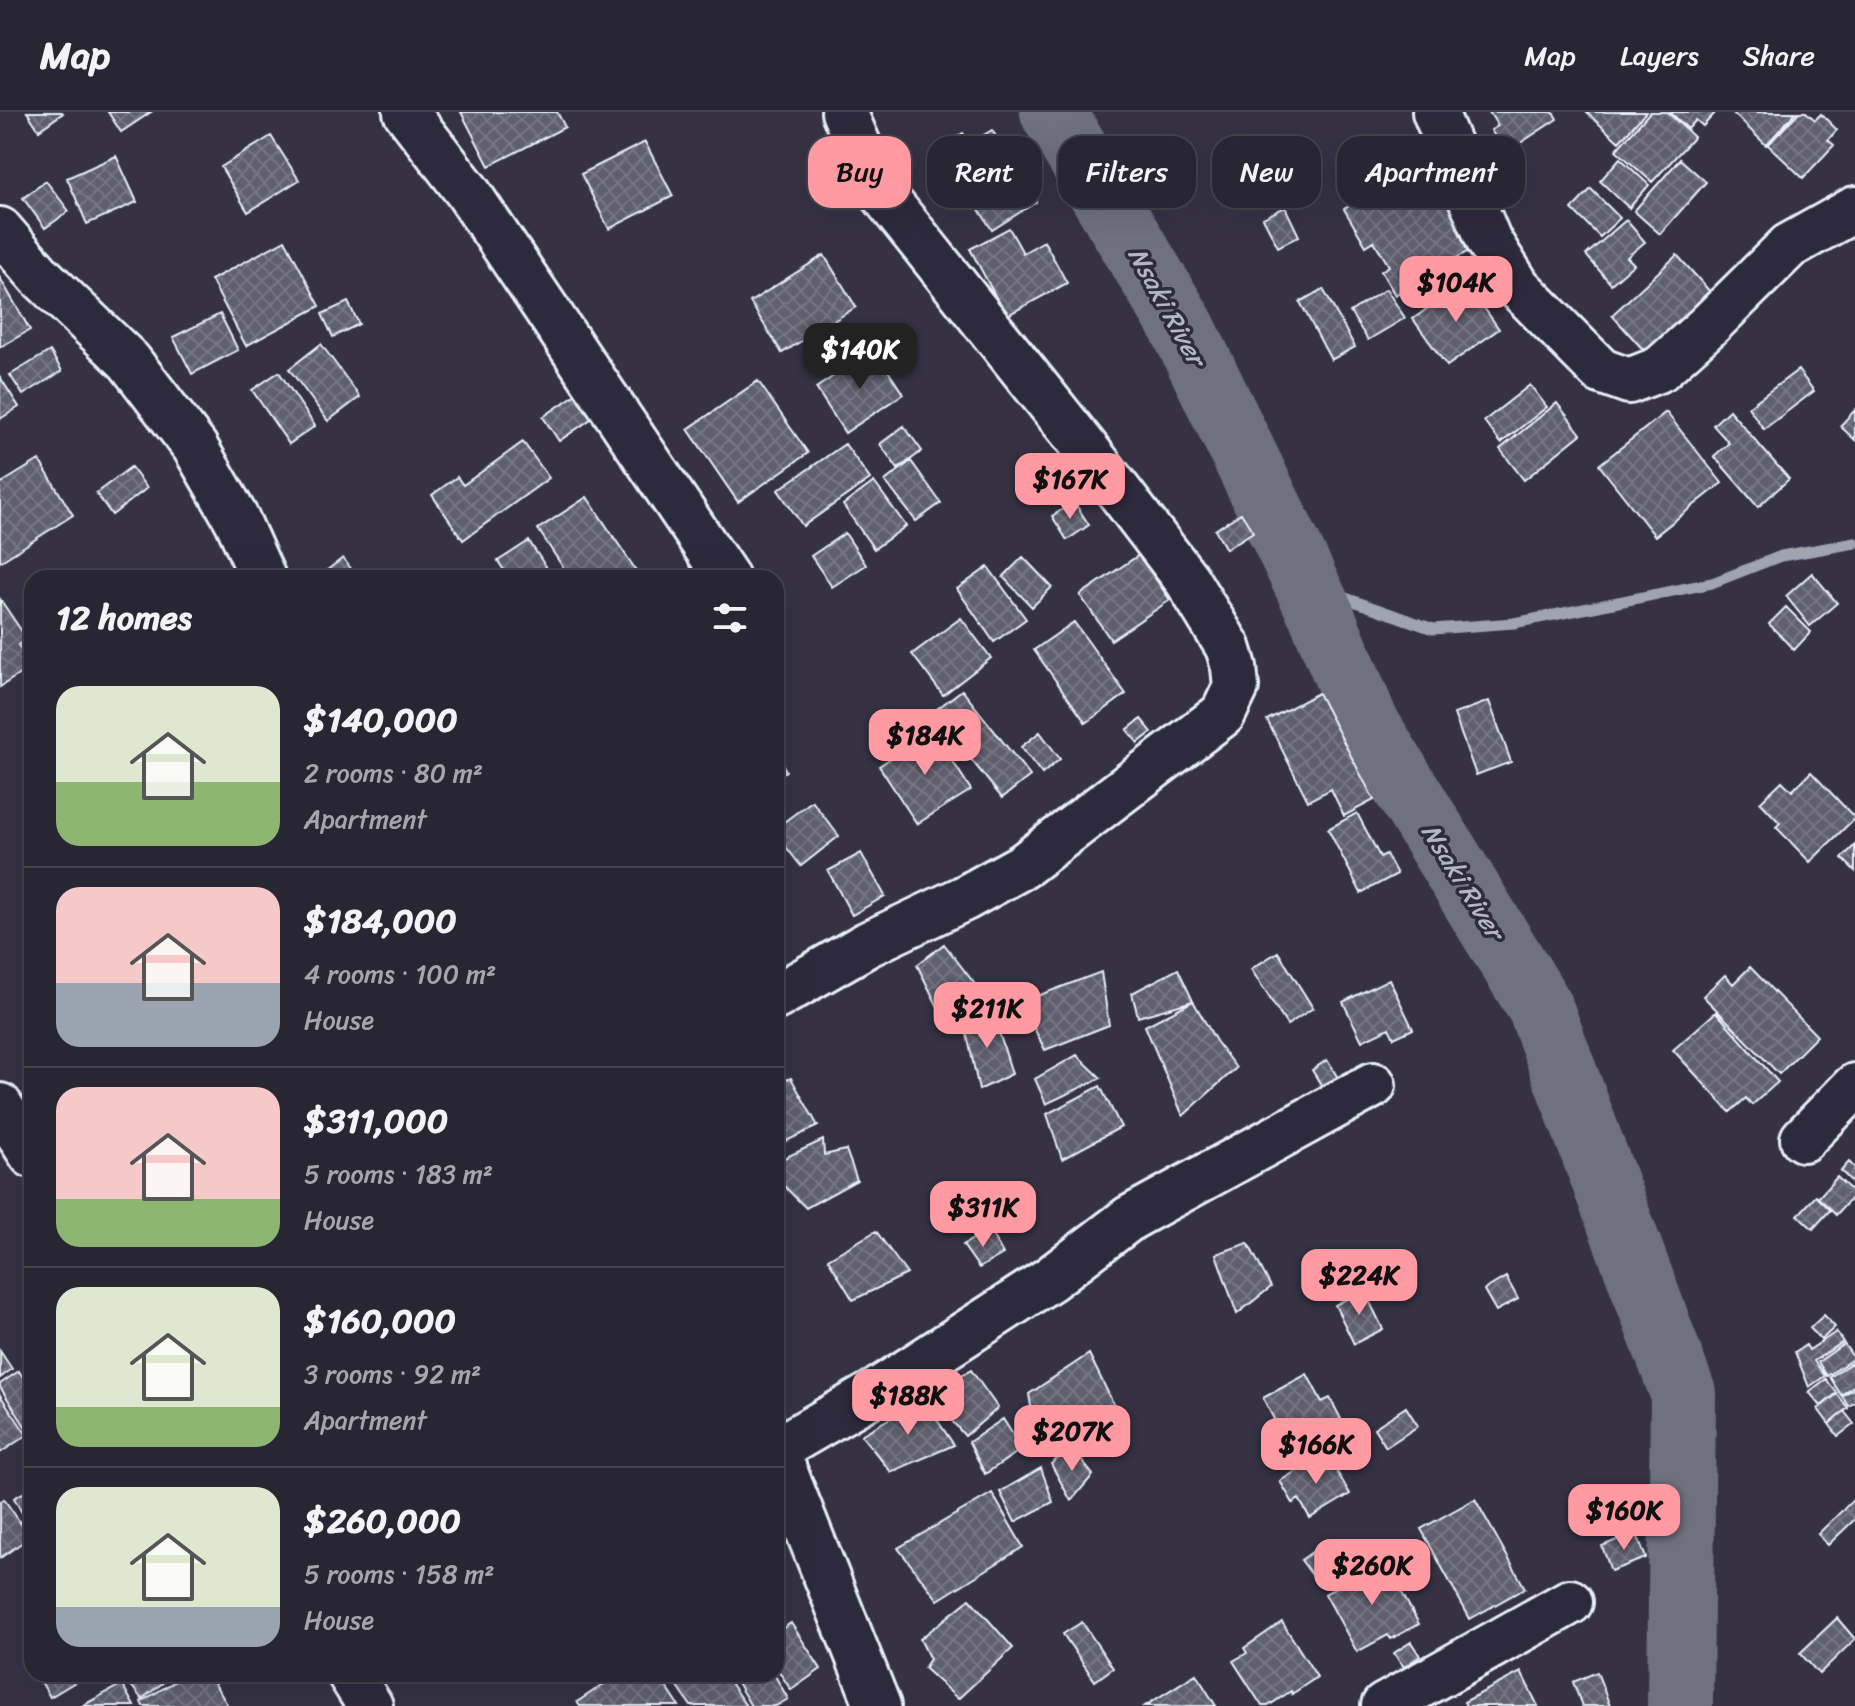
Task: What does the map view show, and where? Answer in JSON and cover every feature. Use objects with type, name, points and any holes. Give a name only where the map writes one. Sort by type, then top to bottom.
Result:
[{"type":"street","points":[[406,112],[476,204],[722,570]]},
{"type":"street","points":[[784,992],[868,944],[965,898],[1023,866],[1223,714],[1236,687],[1228,647],[1187,580],[876,186],[844,112]]},
{"type":"street","points":[[1435,112],[1489,241],[1518,287],[1601,371],[1629,381],[1660,369],[1789,246],[1855,209]]},
{"type":"street","points":[[0,230],[39,275],[129,361],[195,447],[237,520],[259,570]]},
{"type":"street","points":[[784,1445],[879,1390],[1050,1279],[1130,1218],[1373,1085]]},
{"type":"street","points":[[1803,1139],[1855,1086]]},
{"type":"street","points":[[0,1106],[24,1143]]},
{"type":"street","points":[[784,1470],[878,1706]]},
{"type":"street","points":[[1384,1706],[1570,1602]]},
{"type":"street","points":[[355,1682],[370,1706]]},
{"type":"building","points":[[27,112],[62,112],[63,113],[39,130]]},
{"type":"building","points":[[108,112],[151,112],[121,132]]},
{"type":"building","points":[[461,112],[557,112],[565,127],[489,166]]},
{"type":"building","points":[[1489,112],[1553,112],[1557,119],[1525,140],[1525,136],[1495,136],[1491,130],[1498,126]]},
{"type":"building","points":[[1586,112],[1646,112],[1619,142]]},
{"type":"building","points":[[1650,112],[1667,112],[1694,137],[1652,182],[1616,150]]},
{"type":"building","points":[[1670,112],[1716,112],[1703,126],[1696,120],[1688,129]]},
{"type":"building","points":[[1732,112],[1796,112],[1766,145]]},
{"type":"building","points":[[1799,112],[1806,112],[1815,120],[1821,114],[1837,130],[1828,140],[1834,145],[1803,178],[1768,145]]},
{"type":"building","points":[[992,130],[996,136],[982,136]]},
{"type":"building","points":[[271,136],[299,180],[248,212],[221,167]]},
{"type":"building","points":[[645,142],[673,196],[609,229],[581,174]]},
{"type":"building","points":[[116,156],[137,202],[87,224],[67,178]]},
{"type":"building","points":[[1620,158],[1649,185],[1629,208],[1600,181]]},
{"type":"building","points":[[1680,159],[1706,182],[1660,234],[1634,211]]},
{"type":"building","points":[[46,181],[69,211],[45,228],[23,198]]},
{"type":"building","points":[[1591,189],[1620,218],[1600,237],[1572,209]]},
{"type":"building","points":[[978,208],[1027,208],[992,230]]},
{"type":"building","points":[[1285,208],[1299,236],[1278,247],[1263,218]]},
{"type":"building","points":[[1455,208],[1465,224],[1457,228],[1470,250],[1395,295],[1381,271],[1389,266],[1374,241],[1366,246],[1344,209]]},
{"type":"building","points":[[1626,220],[1645,242],[1627,257],[1634,264],[1611,284],[1586,255]]},
{"type":"building","points":[[1009,228],[1023,253],[1044,241],[1067,283],[1006,316],[970,249]]},
{"type":"building","points":[[285,240],[320,306],[246,346],[211,280]]},
{"type":"building","points":[[824,255],[856,307],[782,353],[750,302]]},
{"type":"building","points":[[1677,255],[1712,294],[1647,354],[1612,315]]},
{"type":"building","points":[[0,278],[30,330],[0,347]]},
{"type":"building","points":[[1465,281],[1499,329],[1447,366],[1413,319]]},
{"type":"building","points":[[1323,289],[1355,347],[1331,360],[1300,302]]},
{"type":"building","points":[[1386,289],[1405,318],[1368,340],[1350,312]]},
{"type":"building","points":[[348,302],[359,324],[333,337],[322,314]]},
{"type":"building","points":[[220,314],[238,350],[192,374],[173,337]]},
{"type":"building","points":[[321,344],[360,397],[328,421],[289,369]]},
{"type":"building","points":[[874,349],[903,394],[845,433],[816,388]]},
{"type":"building","points":[[50,351],[62,371],[23,395],[10,375]]},
{"type":"building","points":[[1798,370],[1814,391],[1764,429],[1748,407]]},
{"type":"building","points":[[279,372],[315,426],[289,444],[252,390]]},
{"type":"building","points":[[0,377],[19,407],[0,419]]},
{"type":"building","points":[[758,381],[808,453],[738,502],[688,429]]},
{"type":"building","points":[[1530,385],[1547,407],[1501,443],[1484,421]]},
{"type":"building","points":[[588,386],[604,410],[559,441],[543,417]]},
{"type":"building","points":[[1557,403],[1581,434],[1524,480],[1500,449]]},
{"type":"building","points":[[1729,410],[1789,479],[1758,507],[1714,456],[1729,443],[1713,425]]},
{"type":"building","points":[[1855,410],[1855,440],[1840,426]]},
{"type":"building","points":[[1666,412],[1722,483],[1655,536],[1599,465]]},
{"type":"building","points":[[904,426],[922,451],[898,469],[880,444]]},
{"type":"building","points":[[523,442],[549,478],[463,540],[432,495],[457,477],[463,485]]},
{"type":"building","points":[[845,444],[870,479],[803,526],[778,490]]},
{"type":"building","points":[[39,460],[73,515],[0,562],[0,484]]},
{"type":"building","points":[[911,461],[941,503],[916,521],[885,481]]},
{"type":"building","points":[[131,467],[147,488],[112,515],[96,493]]},
{"type":"building","points":[[874,482],[906,526],[874,549],[843,505]]},
{"type":"building","points":[[587,497],[636,570],[565,570],[538,529]]},
{"type":"building","points":[[1074,502],[1089,525],[1067,540],[1052,516]]},
{"type":"building","points":[[1241,513],[1253,532],[1226,549],[1215,530]]},
{"type":"building","points":[[845,533],[866,565],[832,587],[811,556]]},
{"type":"building","points":[[529,541],[548,570],[504,570],[498,561]]},
{"type":"building","points":[[1139,555],[1170,600],[1111,640],[1080,595]]},
{"type":"building","points":[[1023,557],[1052,587],[1032,607],[1003,577]]},
{"type":"building","points":[[343,558],[352,570],[327,570]]},
{"type":"building","points":[[988,567],[1026,619],[994,642],[957,589]]},
{"type":"building","points":[[1812,573],[1837,603],[1810,626],[1786,596]]},
{"type":"building","points":[[0,599],[24,635],[24,641],[18,645],[24,654],[24,671],[0,687]]},
{"type":"building","points":[[1786,607],[1811,632],[1794,650],[1769,624]]},
{"type":"building","points":[[961,618],[991,658],[943,695],[912,654]]},
{"type":"building","points":[[1074,622],[1126,694],[1086,723],[1034,650]]},
{"type":"building","points":[[962,690],[1030,776],[1002,798],[933,712]]},
{"type":"building","points":[[1318,693],[1374,800],[1344,816],[1331,789],[1308,801],[1267,720]]},
{"type":"building","points":[[1489,701],[1511,762],[1476,775],[1454,714]]},
{"type":"building","points":[[1141,719],[1152,732],[1138,743],[1127,730]]},
{"type":"building","points":[[933,730],[971,790],[917,824],[879,766]]},
{"type":"building","points":[[1040,732],[1060,759],[1042,774],[1021,747]]},
{"type":"building","points":[[1811,772],[1855,818],[1810,862],[1776,827],[1780,823],[1760,802],[1782,781],[1792,791]]},
{"type":"building","points":[[812,801],[839,836],[801,866],[784,844],[784,822]]},
{"type":"building","points":[[1357,813],[1380,857],[1386,854],[1397,874],[1361,893],[1328,829]]},
{"type":"building","points":[[1855,845],[1855,871],[1842,858]]},
{"type":"building","points":[[861,853],[885,896],[852,915],[828,871]]},
{"type":"building","points":[[944,944],[980,991],[940,1011],[917,965]]},
{"type":"building","points":[[1278,952],[1313,1008],[1287,1025],[1251,969]]},
{"type":"building","points":[[1750,967],[1817,1036],[1779,1074],[1703,996],[1725,975],[1733,984]]},
{"type":"building","points":[[1178,969],[1193,1001],[1138,1017],[1132,993]]},
{"type":"building","points":[[1101,972],[1109,1025],[1045,1050],[1021,1002]]},
{"type":"building","points":[[1389,979],[1413,1029],[1394,1038],[1389,1028],[1362,1041],[1343,1002]]},
{"type":"building","points":[[1193,1001],[1236,1068],[1183,1116],[1145,1026]]},
{"type":"building","points":[[991,1006],[1012,1074],[979,1090],[965,1025]]},
{"type":"building","points":[[1716,1012],[1778,1082],[1752,1105],[1746,1098],[1730,1112],[1673,1050]]},
{"type":"building","points":[[1077,1055],[1101,1078],[1046,1104],[1035,1079]]},
{"type":"building","points":[[1327,1060],[1338,1078],[1323,1088],[1312,1070]]},
{"type":"building","points":[[791,1078],[818,1126],[784,1142],[784,1080]]},
{"type":"building","points":[[1100,1086],[1121,1127],[1062,1159],[1047,1114]]},
{"type":"building","points":[[823,1140],[824,1155],[846,1150],[857,1180],[806,1208],[784,1186],[784,1158]]},
{"type":"building","points":[[1849,1162],[1855,1168],[1853,1183],[1841,1171]]},
{"type":"building","points":[[1837,1177],[1855,1194],[1836,1215],[1818,1198]]},
{"type":"building","points":[[1816,1196],[1831,1209],[1813,1229],[1798,1215]]},
{"type":"building","points":[[989,1229],[1003,1254],[979,1268],[963,1245]]},
{"type":"building","points":[[876,1231],[907,1274],[853,1300],[828,1259]]},
{"type":"building","points":[[1248,1243],[1271,1287],[1237,1314],[1216,1254]]},
{"type":"building","points":[[1506,1277],[1518,1299],[1496,1311],[1484,1290]]},
{"type":"building","points":[[1364,1290],[1383,1329],[1354,1344],[1335,1305]]},
{"type":"building","points":[[1824,1315],[1835,1327],[1821,1340],[1810,1328]]},
{"type":"building","points":[[1836,1332],[1843,1342],[1814,1361],[1825,1376],[1809,1387],[1795,1352],[1806,1345],[1809,1350]]},
{"type":"building","points":[[1844,1344],[1854,1358],[1827,1376],[1818,1362]]},
{"type":"building","points":[[0,1351],[12,1369],[0,1378]]},
{"type":"building","points":[[1089,1354],[1115,1407],[1038,1452],[1029,1394]]},
{"type":"building","points":[[1851,1363],[1855,1369],[1855,1385],[1841,1395],[1830,1377]]},
{"type":"building","points":[[971,1370],[998,1408],[965,1436],[928,1393]]},
{"type":"building","points":[[19,1371],[24,1379],[24,1424],[0,1387]]},
{"type":"building","points":[[1307,1374],[1322,1402],[1330,1398],[1341,1419],[1290,1450],[1263,1398]]},
{"type":"building","points":[[1826,1379],[1837,1393],[1821,1406],[1809,1392]]},
{"type":"building","points":[[1855,1388],[1855,1402],[1849,1406],[1842,1396]]},
{"type":"building","points":[[1837,1394],[1848,1408],[1829,1424],[1818,1409]]},
{"type":"building","points":[[0,1395],[24,1431],[24,1437],[0,1453]]},
{"type":"building","points":[[923,1399],[954,1445],[891,1472],[861,1435]]},
{"type":"building","points":[[1406,1407],[1418,1426],[1386,1447],[1374,1428]]},
{"type":"building","points":[[1844,1411],[1854,1424],[1838,1436],[1829,1424]]},
{"type":"building","points":[[1003,1419],[1022,1449],[985,1474],[969,1442]]},
{"type":"building","points":[[1071,1447],[1093,1475],[1071,1501],[1051,1464]]},
{"type":"building","points":[[1326,1453],[1350,1494],[1310,1518],[1299,1499],[1293,1503],[1280,1481]]},
{"type":"building","points":[[1041,1468],[1053,1502],[1015,1522],[1000,1492]]},
{"type":"building","points":[[24,1492],[24,1516],[14,1498]]},
{"type":"building","points":[[992,1493],[1023,1547],[938,1600],[898,1548]]},
{"type":"building","points":[[1855,1498],[1855,1519],[1828,1545],[1818,1534]]},
{"type":"building","points":[[4,1499],[24,1528],[24,1541],[0,1558],[0,1502]]},
{"type":"building","points":[[1475,1499],[1525,1588],[1470,1619],[1421,1529]]},
{"type":"building","points":[[1636,1532],[1646,1558],[1611,1571],[1602,1546]]},
{"type":"building","points":[[1315,1550],[1329,1569],[1315,1579],[1301,1560]]},
{"type":"building","points":[[1384,1560],[1419,1624],[1391,1639],[1388,1635],[1357,1652],[1325,1594]]},
{"type":"building","points":[[970,1599],[1013,1648],[958,1699],[924,1668],[930,1659],[920,1639]]},
{"type":"building","points":[[1837,1618],[1855,1639],[1819,1674],[1800,1653]]},
{"type":"building","points":[[1082,1622],[1113,1668],[1095,1681],[1063,1634]]},
{"type":"building","points":[[1282,1622],[1317,1677],[1292,1694],[1291,1691],[1268,1706],[1262,1706],[1233,1661],[1247,1653],[1244,1648]]},
{"type":"building","points":[[791,1623],[821,1669],[791,1690],[784,1679],[784,1628]]},
{"type":"building","points":[[1411,1642],[1420,1656],[1404,1667],[1394,1653]]},
{"type":"building","points":[[1521,1672],[1538,1706],[1466,1706],[1464,1702]]},
{"type":"building","points":[[1597,1672],[1610,1706],[1582,1706],[1573,1682]]},
{"type":"building","points":[[1196,1674],[1216,1706],[1145,1706]]},
{"type":"building","points":[[41,1682],[75,1682],[50,1697]]},
{"type":"building","points":[[128,1682],[164,1682],[142,1699]]},
{"type":"building","points":[[174,1682],[214,1682],[228,1706],[143,1706],[141,1702]]},
{"type":"building","points":[[607,1682],[663,1682],[679,1706],[580,1706],[577,1702]]},
{"type":"building","points":[[674,1682],[730,1682],[746,1706],[691,1706]]},
{"type":"building","points":[[737,1682],[778,1682],[788,1699],[776,1706],[751,1706]]},
{"type":"building","points":[[122,1684],[134,1706],[82,1706]]},
{"type":"waterway","name":"Nsaki River","points":[[1053,112],[1182,326],[1322,616],[1366,723],[1540,1007],[1683,1393],[1680,1706]]},
{"type":"waterway","points":[[1306,584],[1433,629],[1514,623],[1712,583],[1781,556],[1855,543]]}]
